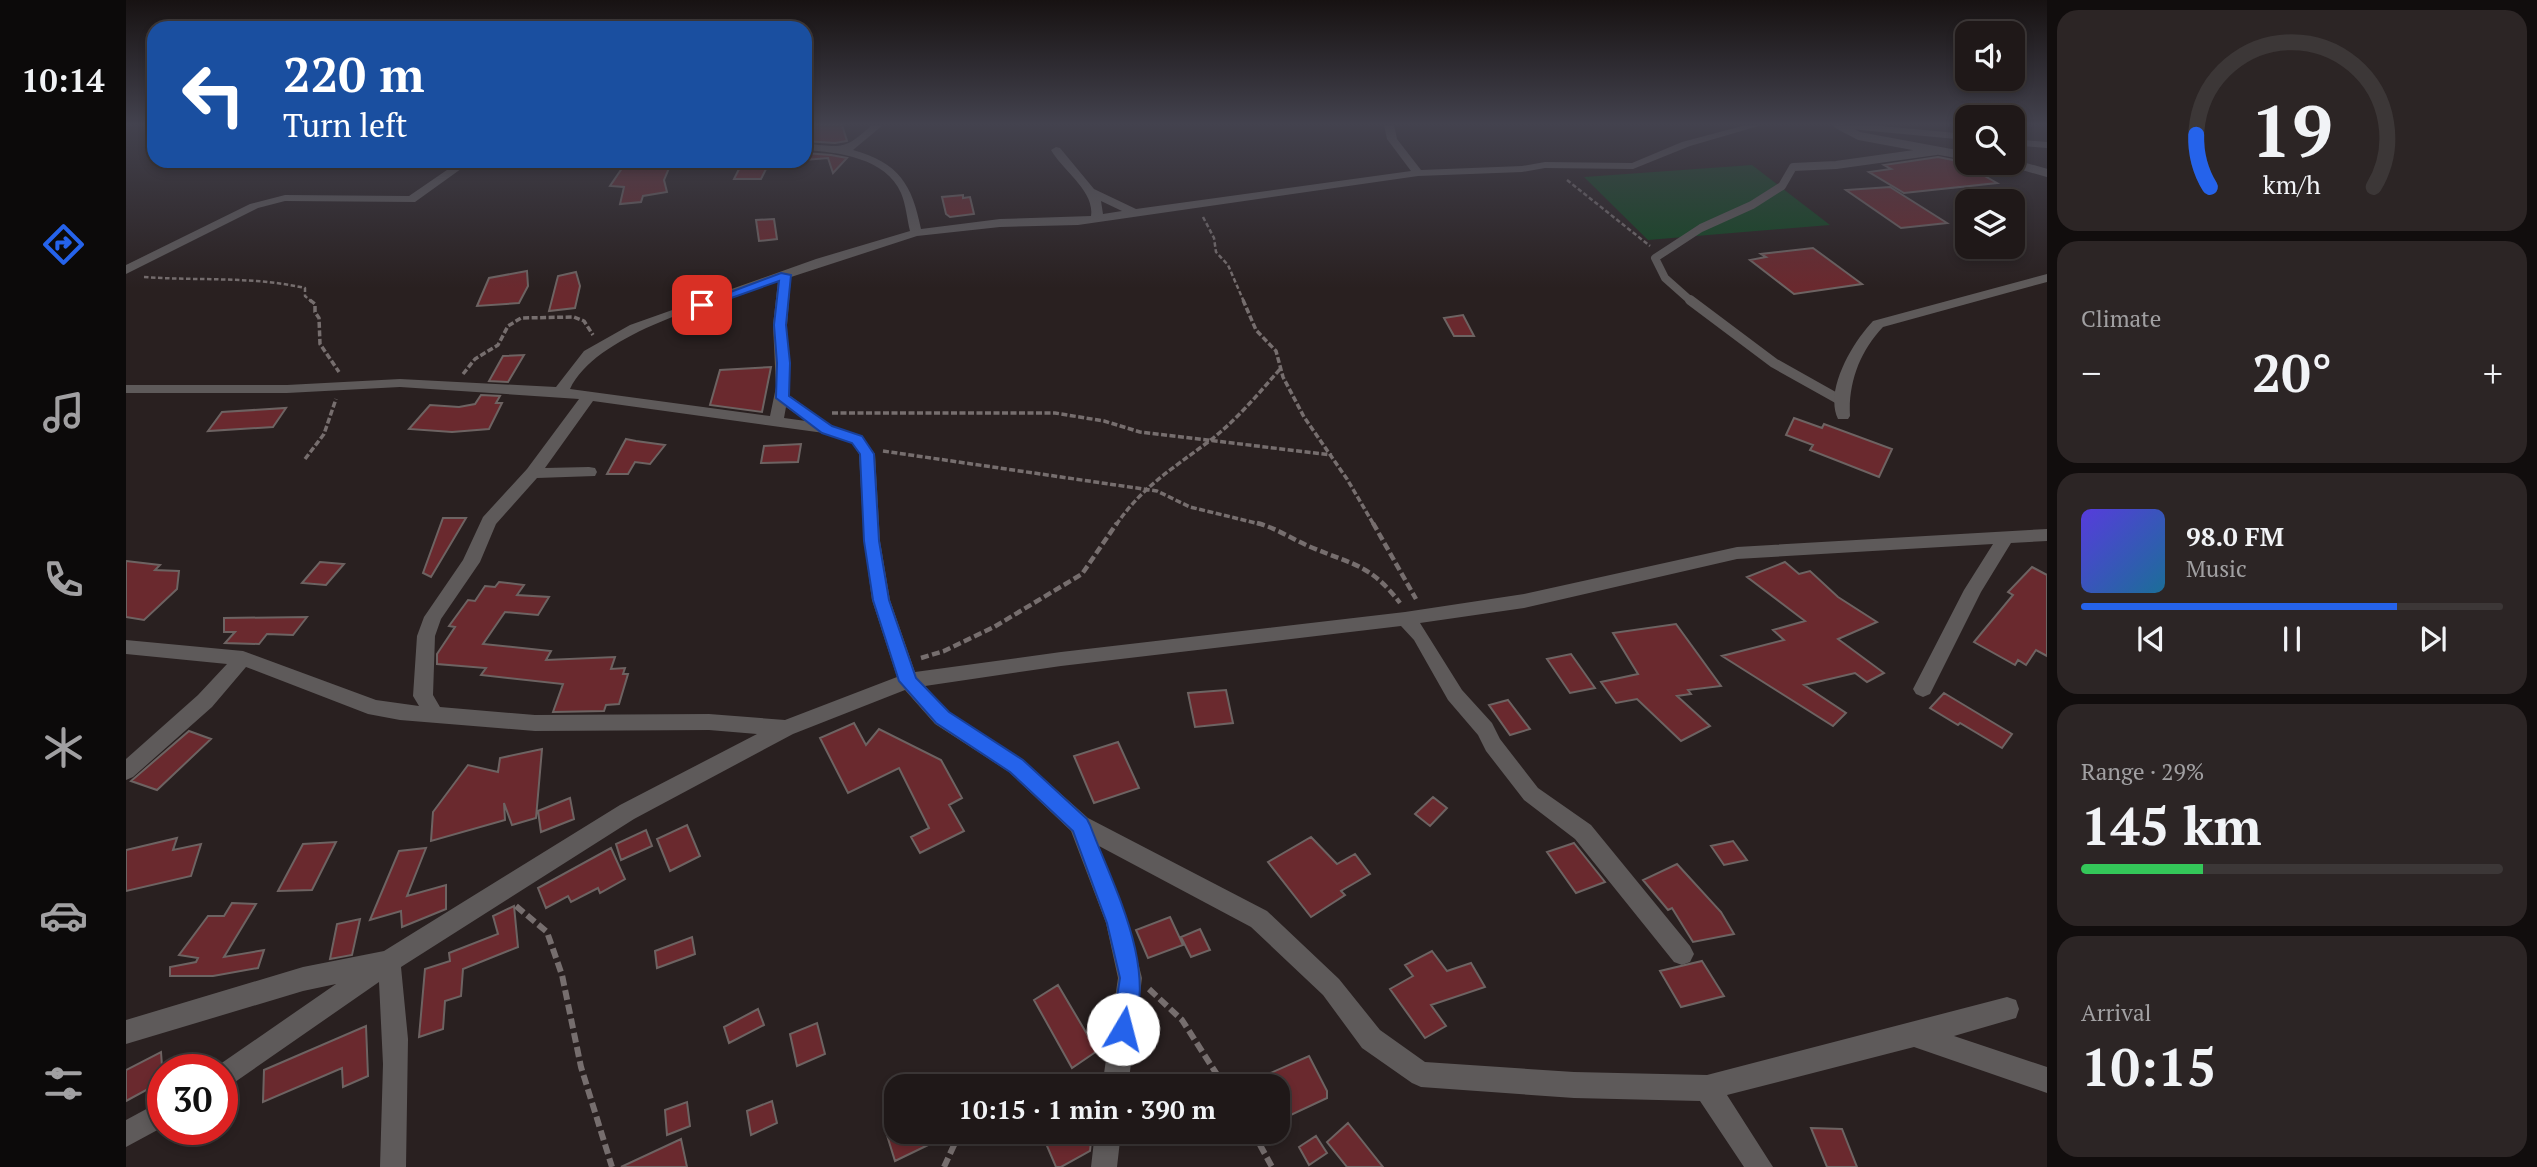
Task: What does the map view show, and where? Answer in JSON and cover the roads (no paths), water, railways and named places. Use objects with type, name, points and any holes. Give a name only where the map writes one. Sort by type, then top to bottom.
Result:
[{"type":"street","points":[[131,273],[254,206],[285,198],[310,197],[411,200],[440,179]]},
{"type":"street","points":[[895,179],[903,187],[909,200],[916,233]]},
{"type":"street","points":[[1079,179],[1092,192],[1135,213]]},
{"type":"street","points":[[561,392],[567,380],[595,349],[635,328],[785,275],[916,233],[1000,223],[1056,223],[1372,179]]},
{"type":"street","points":[[1092,192],[1098,213],[1096,218]]},
{"type":"street","points":[[776,423],[783,398],[784,363],[780,325],[785,275]]},
{"type":"street","points":[[1843,416],[1840,401],[1854,358],[1867,335],[1878,324],[2047,278]]},
{"type":"street","points":[[126,389],[400,383],[561,392],[827,429],[857,440],[867,454],[872,541],[881,600],[905,672],[942,718],[1016,766],[1080,825],[1259,919],[1331,987],[1371,1039],[1421,1074],[1574,1085],[1707,1088],[2007,1009]]},
{"type":"street","points":[[434,714],[423,695],[426,636],[433,617],[471,562],[489,521],[533,473],[569,420],[590,395]]},
{"type":"street","points":[[783,398],[827,429]]},
{"type":"street","points":[[533,473],[589,472]]},
{"type":"street","points":[[238,1067],[388,962],[627,812],[786,728],[905,672],[1060,659],[1415,617],[1524,601],[1737,553],[2047,535]]},
{"type":"street","points":[[1923,689],[1973,590],[2004,541],[2002,538]]},
{"type":"street","points":[[1415,617],[1420,635],[1455,695],[1485,729],[1493,746],[1531,794],[1583,832],[1682,954]]},
{"type":"street","points":[[126,647],[243,659],[375,708],[535,723],[709,722],[786,728]]},
{"type":"street","points":[[126,771],[205,701],[243,659]]},
{"type":"street","points":[[1080,825],[1117,923],[1130,978],[1117,1074]]},
{"type":"street","points":[[126,1032],[303,979],[388,962]]},
{"type":"street","points":[[388,962],[395,1007],[397,1086],[393,1167]]},
{"type":"street","points":[[1914,1035],[2047,1080]]},
{"type":"street","points":[[1707,1088],[1760,1167]]},
{"type":"street","points":[[126,1134],[147,1122]]},
{"type":"street","points":[[1104,1167],[1107,1144]]},
{"type":"lane","points":[[1786,179],[1782,186],[1752,205],[1701,228],[1684,242],[1656,256],[1655,262],[1663,275],[1689,301],[1774,363],[1840,401]]}]
